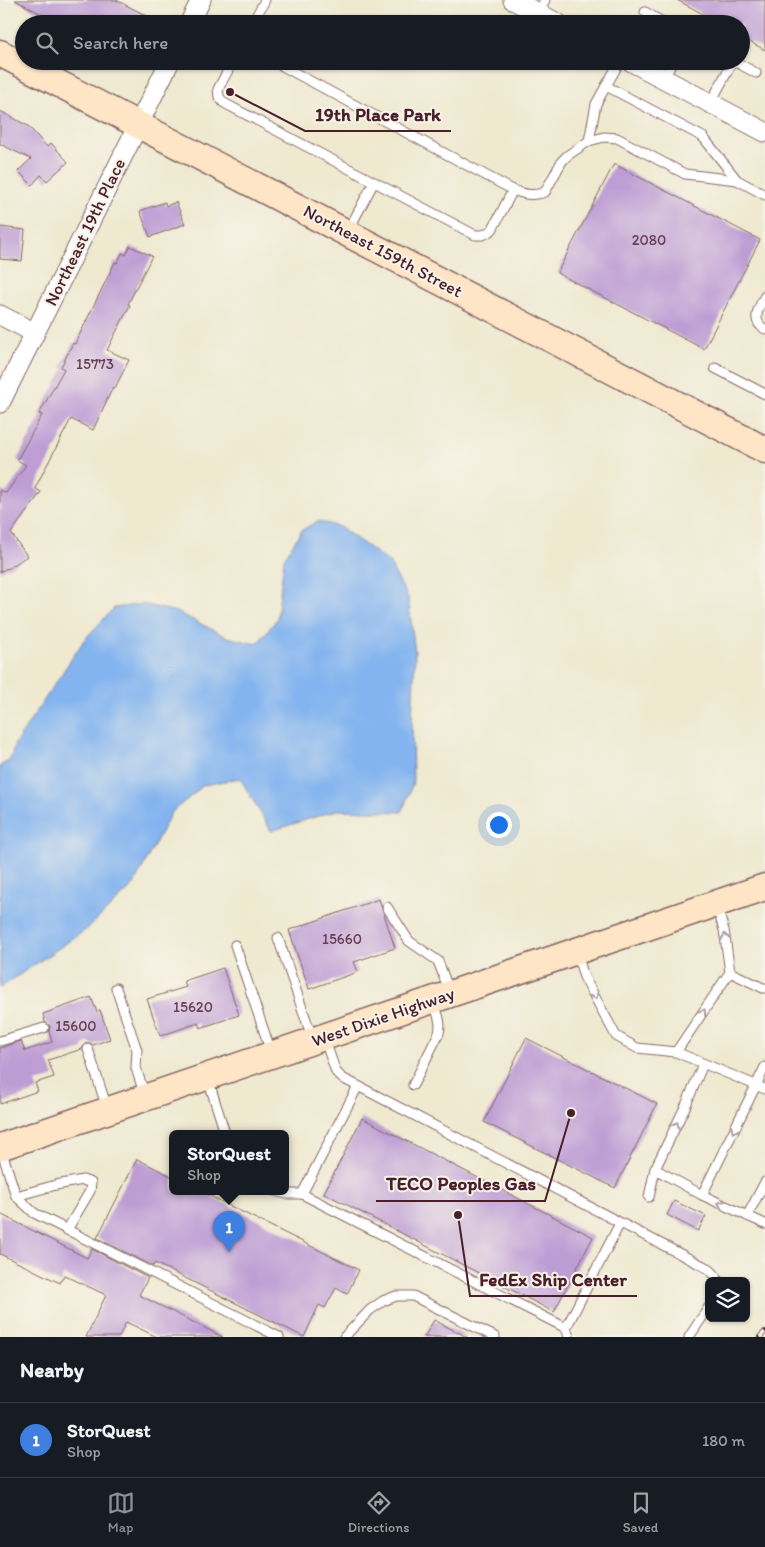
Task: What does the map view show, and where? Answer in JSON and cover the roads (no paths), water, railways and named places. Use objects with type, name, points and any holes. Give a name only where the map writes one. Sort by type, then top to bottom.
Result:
[{"type":"street","points":[[194,15],[201,0]]},
{"type":"street","points":[[513,0],[542,7]]},
{"type":"street","name":"Northeast 159th Street","points":[[0,53],[15,61]]},
{"type":"street","name":"Northeast 159th Street","points":[[33,70],[765,450]]},
{"type":"street","name":"Northeast 19th Place","points":[[0,403],[166,70]]},
{"type":"street","points":[[646,70],[765,132]]},
{"type":"street","points":[[0,315],[35,333]]},
{"type":"street","name":"West Dixie Highway","points":[[0,1147],[765,887]]},
{"type":"lane","points":[[257,15],[265,0]]},
{"type":"lane","points":[[645,12],[650,15]]},
{"type":"lane","points":[[228,70],[218,89],[219,97],[224,103],[474,235],[483,235],[492,230],[513,190]]},
{"type":"lane","points":[[290,70],[513,190],[524,194],[537,195],[545,192],[562,161],[568,155],[589,141],[604,137],[617,138],[685,174],[737,180],[765,195]]},
{"type":"lane","points":[[589,141],[596,104],[615,70]]},
{"type":"lane","points":[[663,80],[668,70]]},
{"type":"lane","points":[[710,104],[729,70]]},
{"type":"lane","points":[[750,70],[756,73]]},
{"type":"lane","points":[[606,86],[703,137],[737,180]]},
{"type":"lane","points":[[347,233],[374,182]]},
{"type":"lane","points":[[765,296],[757,312],[757,320],[760,326],[765,329]]},
{"type":"lane","points":[[715,368],[765,394]]},
{"type":"lane","points":[[676,1052],[730,972],[724,930],[716,904]]},
{"type":"lane","points":[[387,907],[408,941],[438,961],[442,997],[441,1028],[413,1085]]},
{"type":"lane","points":[[278,938],[318,1039],[336,1072],[342,1078],[709,1269],[716,1277]]},
{"type":"lane","points":[[235,946],[272,1055]]},
{"type":"lane","points":[[576,952],[584,977],[616,1036],[637,1048],[676,1052],[765,1089]]},
{"type":"lane","points":[[730,972],[765,988]]},
{"type":"lane","points":[[116,988],[137,1050],[136,1068],[146,1098]]},
{"type":"lane","points":[[0,1041],[44,1028]]},
{"type":"lane","points":[[88,1049],[107,1110]]},
{"type":"lane","points":[[649,1197],[655,1168],[686,1105],[703,1064]]},
{"type":"lane","points":[[702,1195],[765,1067]]},
{"type":"lane","points":[[208,1076],[224,1130]]},
{"type":"lane","points":[[302,1194],[358,1086]]},
{"type":"lane","points":[[0,1147],[16,1196],[34,1213],[279,1337]]},
{"type":"lane","points":[[655,1168],[702,1195],[765,1224]]},
{"type":"lane","points":[[16,1196],[83,1180],[91,1183],[90,1191],[67,1230]]},
{"type":"lane","points":[[747,1216],[765,1182]]},
{"type":"lane","points":[[289,1194],[302,1194],[568,1333],[620,1223]]},
{"type":"lane","points":[[344,1337],[370,1310],[383,1301],[396,1296],[413,1296],[495,1337]]},
{"type":"lane","points":[[689,1337],[705,1312]]},
{"type":"water","points":[[318,521],[340,527],[389,562],[408,598],[415,652],[412,723],[413,783],[402,812],[337,810],[271,831],[240,778],[204,785],[171,813],[133,886],[87,929],[0,988],[0,766],[10,760],[15,744],[84,640],[114,608],[143,604],[177,612],[227,637],[257,644],[277,619],[284,558],[302,530]]},
{"type":"railway","points":[[760,1337],[765,1332]]},
{"type":"place","name":"19th Place Park","points":[[230,92]]},
{"type":"place","name":"TECO Peoples Gas","points":[[571,1113]]},
{"type":"place","name":"FedEx Ship Center","points":[[458,1215]]},
{"type":"place","name":"StorQuest","points":[[229,1252]]}]
